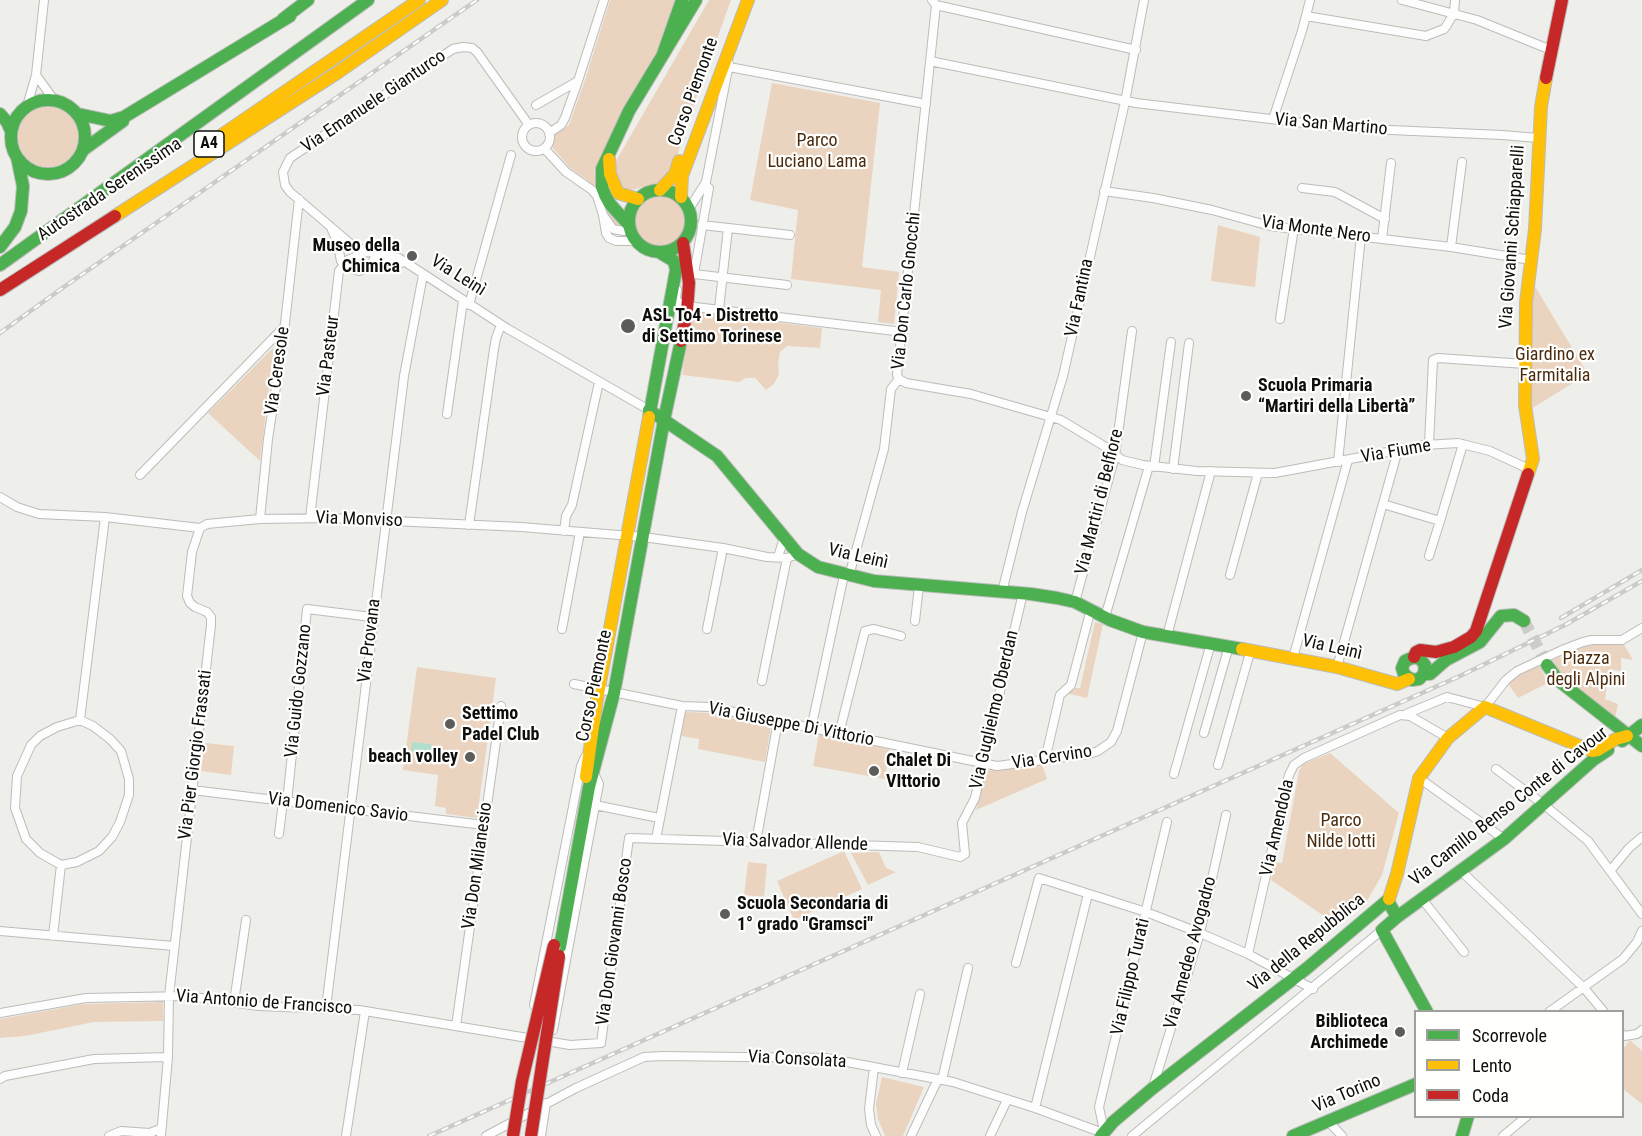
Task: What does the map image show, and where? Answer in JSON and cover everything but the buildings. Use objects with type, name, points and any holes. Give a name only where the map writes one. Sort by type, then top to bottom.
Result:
[{"type":"main road","points":[[284,19],[308,0]]},
{"type":"main road","points":[[16,157],[34,172],[57,173],[68,168],[83,150],[136,111],[315,0]]},
{"type":"main road","name":"Autostrada Serenissima","points":[[0,265],[368,0]]},
{"type":"main road","name":"Autostrada Serenissima","points":[[0,289],[419,0]]},
{"type":"main road","points":[[0,289],[318,85],[442,0]]},
{"type":"main road","points":[[663,54],[682,0]]},
{"type":"main road","points":[[676,270],[674,261],[660,252],[643,247],[636,241],[630,227],[610,204],[602,187],[602,169],[629,111],[696,0]]},
{"type":"main road","name":"Corso Piemonte","points":[[660,190],[675,174],[739,0]]},
{"type":"main road","name":"Corso Piemonte","points":[[681,197],[682,176],[748,0]]},
{"type":"main road","name":"Via Giovanni Schiapparelli","points":[[1424,663],[1471,637],[1476,631],[1533,456],[1526,418],[1526,302],[1535,229],[1541,107],[1562,0]]},
{"type":"main road","points":[[11,131],[0,112],[23,109],[35,102],[54,100],[71,107],[78,114],[85,132],[83,150]]},
{"type":"main road","points":[[0,247],[15,227],[21,211],[23,186],[11,140],[11,131],[14,121],[23,109]]},
{"type":"main road","points":[[78,114],[111,121],[136,111]]},
{"type":"main road","points":[[609,152],[610,174],[614,187],[618,193],[638,199]]},
{"type":"main road","points":[[630,227],[632,207],[645,194],[660,190],[675,193],[681,197],[689,209],[691,227],[683,243],[668,251],[660,252]]},
{"type":"main road","name":"Corso Piemonte","points":[[513,1136],[522,1081],[557,946],[594,773],[614,693],[687,306],[689,283],[683,243]]},
{"type":"main road","name":"Corso Piemonte","points":[[531,1136],[557,946],[598,690],[676,270]]},
{"type":"main road","name":"Via Leinì","points":[[649,411],[708,449],[725,464],[784,538],[788,556],[818,567],[846,576],[919,586],[1023,593],[1075,602],[1105,618],[1143,632],[1251,649],[1394,682],[1406,676],[1402,668],[1405,661],[1424,663]]},
{"type":"main road","points":[[1406,676],[1416,680],[1424,663],[1480,642],[1501,616],[1514,615],[1524,621]]},
{"type":"main road","points":[[1547,665],[1559,681],[1642,746]]},
{"type":"main road","points":[[1485,707],[1594,755]]},
{"type":"main road","name":"Via della Repubblica","points":[[1103,1135],[1113,1122],[1152,1089],[1388,901],[1397,874],[1419,778],[1448,738],[1485,707]]},
{"type":"main road","name":"Via Camillo Benso Conte di Cavour","points":[[1382,930],[1504,839],[1594,755],[1642,725]]},
{"type":"main road","points":[[1388,901],[1397,917]]},
{"type":"main road","points":[[1382,930],[1426,1010]]},
{"type":"main road","name":"Via Torino","points":[[1293,1136],[1414,1085]]},
{"type":"main road","points":[[1462,1136],[1467,1118]]},
{"type":"street","points":[[23,109],[36,75],[44,0]]},
{"type":"street","points":[[549,133],[565,118],[604,0]]},
{"type":"street","name":"Via Fantina","points":[[1002,592],[1022,512],[1063,376],[1125,102],[1144,0]]},
{"type":"street","points":[[1272,120],[1310,0]]},
{"type":"street","points":[[1402,0],[1454,13],[1551,50]]},
{"type":"street","points":[[1306,16],[1422,37],[1444,29],[1454,13],[1455,0]]},
{"type":"street","points":[[934,3],[1136,50]]},
{"type":"street","name":"Via Don Carlo Gnocchi","points":[[811,729],[846,576],[884,449],[891,389],[899,379],[897,375],[927,104],[934,3]]},
{"type":"street","points":[[689,209],[702,188],[729,67],[730,46]]},
{"type":"street","name":"Via Emanuele Gianturco","points":[[317,215],[290,192],[283,172],[290,158],[453,49],[472,48],[477,52],[529,125]]},
{"type":"street","name":"Via San Martino","points":[[930,61],[1125,102],[1367,130],[1538,138]]},
{"type":"street","points":[[729,67],[927,104]]},
{"type":"street","points":[[36,75],[54,100]]},
{"type":"street","points":[[536,105],[578,81]]},
{"type":"street","points":[[541,124],[549,133],[549,141],[544,148],[536,151],[525,146],[522,135],[529,125],[541,124]]},
{"type":"street","points":[[544,148],[566,172],[597,196],[609,237],[616,241],[636,241]]},
{"type":"street","points":[[447,414],[466,303],[498,205],[511,155]]},
{"type":"street","points":[[1451,247],[1462,162]]},
{"type":"street","points":[[1382,239],[1391,163]]},
{"type":"street","points":[[681,197],[702,188],[709,188],[694,274],[787,285]]},
{"type":"street","points":[[1302,189],[1335,192],[1384,219]]},
{"type":"street","name":"Via Monte Nero","points":[[1104,191],[1212,210],[1265,225],[1451,247],[1531,260]]},
{"type":"street","name":"Via Ceresole","points":[[260,519],[299,199]]},
{"type":"street","points":[[297,223],[303,216],[317,215],[356,247],[394,256],[406,265]]},
{"type":"street","points":[[603,215],[613,229],[624,231],[630,227]]},
{"type":"street","points":[[702,225],[790,235]]},
{"type":"street","points":[[330,227],[335,235],[343,265],[353,270],[366,269],[392,261],[406,265]]},
{"type":"street","points":[[718,309],[728,228]]},
{"type":"street","points":[[1280,319],[1294,228]]},
{"type":"street","points":[[1293,658],[1343,461],[1361,236]]},
{"type":"street","points":[[343,265],[361,254],[376,252]]},
{"type":"street","points":[[366,269],[373,262],[376,252]]},
{"type":"street","name":"Via Pasteur","points":[[310,518],[339,271],[343,265]]},
{"type":"street","name":"Via Leinì","points":[[406,265],[501,325],[649,411]]},
{"type":"street","points":[[676,270],[679,278],[676,299],[687,306],[903,332]]},
{"type":"street","name":"Via Provana","points":[[326,1008],[372,617],[404,376],[423,275]]},
{"type":"street","points":[[470,525],[495,338],[501,325]]},
{"type":"street","points":[[140,475],[284,327]]},
{"type":"street","name":"Via Martiri di Belfiore","points":[[1075,602],[1115,456],[1132,330]]},
{"type":"street","points":[[1105,618],[1151,466],[1171,342]]},
{"type":"street","points":[[1173,469],[1189,343]]},
{"type":"street","points":[[1429,444],[1433,360],[1448,358],[1525,364]]},
{"type":"street","name":"Via Fiume","points":[[899,379],[906,383],[971,394],[1061,420],[1109,449],[1122,460],[1151,466],[1275,473],[1429,444],[1463,444],[1490,451],[1529,469]]},
{"type":"street","points":[[564,531],[572,506],[599,382]]},
{"type":"street","points":[[1429,556],[1463,444]]},
{"type":"street","points":[[1337,667],[1398,450]]},
{"type":"street","points":[[1167,636],[1210,471]]},
{"type":"street","points":[[1230,575],[1258,473]]},
{"type":"street","name":"Via Monviso","points":[[0,497],[17,507],[39,514],[105,517],[200,528],[207,524],[260,519],[310,518],[470,525],[643,537],[788,556]]},
{"type":"street","points":[[1383,504],[1440,521]]},
{"type":"street","points":[[80,720],[105,517]]},
{"type":"street","name":"Via Pier Giorgio Frassati","points":[[161,1136],[168,1057],[169,996],[211,625],[211,617],[207,612],[195,606],[186,596],[192,552],[200,528]]},
{"type":"street","points":[[562,629],[580,532]]},
{"type":"street","points":[[762,681],[788,556],[784,538]]},
{"type":"street","points":[[707,629],[723,548]]},
{"type":"street","points":[[915,621],[919,586]]},
{"type":"street","name":"Via Guglielmo Oberdan","points":[[960,857],[965,854],[962,823],[975,798],[1023,593]]},
{"type":"street","name":"Via Guido Gozzano","points":[[285,801],[307,609],[372,617]]},
{"type":"street","points":[[1045,760],[1060,695],[1071,685],[1091,609]]},
{"type":"street","name":"Via della Repubblica","points":[[1485,707],[1506,680],[1517,671],[1583,642],[1622,640],[1642,628]]},
{"type":"street","points":[[839,734],[864,632],[874,629],[901,636]]},
{"type":"street","name":"Via Cervino","points":[[982,764],[997,766],[1089,754],[1111,742],[1117,731],[1143,632]]},
{"type":"street","points":[[1174,774],[1211,643]]},
{"type":"street","points":[[1204,733],[1229,646]]},
{"type":"street","points":[[1218,765],[1251,649]]},
{"type":"street","name":"Via Giuseppe Di Vittorio","points":[[574,684],[682,705],[710,707],[982,764]]},
{"type":"street","points":[[1406,714],[1448,697],[1485,707]]},
{"type":"street","points":[[656,839],[682,705]]},
{"type":"street","name":"Via Don Milanesio","points":[[456,1026],[501,706]]},
{"type":"street","points":[[1406,714],[1448,738]]},
{"type":"street","name":"Via Amendola","points":[[1248,954],[1289,775],[1294,765],[1304,758],[1406,714]]},
{"type":"street","points":[[80,720],[93,726],[110,739],[121,752],[129,779],[129,795],[112,837],[99,851],[77,862],[61,865],[40,853],[26,839],[15,808],[16,776],[31,745],[40,736],[57,727],[80,720]]},
{"type":"street","points":[[756,842],[778,721]]},
{"type":"street","name":"Corso Piemonte","points":[[526,1038],[581,766],[590,743]]},
{"type":"street","points":[[1496,769],[1588,841],[1642,914]]},
{"type":"street","points":[[551,1042],[599,783],[594,773]]},
{"type":"street","points":[[1419,778],[1504,839]]},
{"type":"street","name":"Via Domenico Savio","points":[[192,790],[484,825]]},
{"type":"street","points":[[279,834],[285,801]]},
{"type":"street","points":[[594,805],[659,818]]},
{"type":"street","name":"Via Amedeo Avogadro","points":[[1152,1089],[1200,933],[1226,815]]},
{"type":"street","name":"Via Filippo Turati","points":[[1103,1135],[1099,1107],[1167,822]]},
{"type":"street","points":[[1610,871],[1629,848],[1642,837]]},
{"type":"street","name":"Via Salvador Allende","points":[[629,838],[918,847],[960,857]]},
{"type":"street","name":"Via Don Giovanni Bosco","points":[[526,1038],[577,1046],[601,1043],[629,838]]},
{"type":"street","points":[[53,936],[61,865]]},
{"type":"street","points":[[1461,871],[1584,988],[1603,1010]]},
{"type":"street","points":[[1016,963],[1039,878],[1146,912],[1200,933],[1248,954],[1312,989]]},
{"type":"street","points":[[1035,1108],[1088,894]]},
{"type":"street","points":[[1422,899],[1464,951]]},
{"type":"street","points":[[234,1002],[246,920]]},
{"type":"street","name":"Via Camillo Benso Conte di Cavour","points":[[1132,1136],[1382,930]]},
{"type":"street","points":[[1551,1010],[1623,959],[1637,942],[1642,931]]},
{"type":"street","points":[[0,932],[174,946]]},
{"type":"street","points":[[911,1136],[940,1079],[968,968]]},
{"type":"street","points":[[902,1072],[920,994]]},
{"type":"street","name":"Via Antonio de Francisco","points":[[0,1013],[86,998],[169,996],[288,1008],[365,1011],[526,1038]]},
{"type":"street","points":[[346,1136],[365,1011]]},
{"type":"street","points":[[1624,1036],[1637,1034],[1642,1030]]},
{"type":"street","name":"Via Consolata","points":[[486,1136],[586,1083],[651,1056],[826,1058],[940,1079],[1035,1108],[1103,1135]]},
{"type":"street","points":[[0,1079],[5,1076],[94,1059],[168,1057]]},
{"type":"street","points":[[874,1067],[869,1110],[871,1125],[876,1136]]},
{"type":"street","points":[[990,1136],[1007,1100]]},
{"type":"street","points":[[541,1136],[546,1103]]},
{"type":"street","points":[[1503,1136],[1525,1118]]},
{"type":"street","points":[[1328,1121],[1342,1136]]},
{"type":"street","points":[[109,1136],[122,1131],[150,1133],[160,1129],[162,1125]]},
{"type":"green space","points":[[610,0],[677,0],[659,56],[594,171],[619,225],[613,225],[587,180],[571,169],[552,147],[555,134],[569,125]]},
{"type":"green space","points":[[709,0],[731,0],[687,123],[672,174],[664,181],[628,190],[620,184],[615,169],[616,161]]},
{"type":"green space","name":"Parco Luciano Lama","points":[[772,83],[880,103],[862,267],[899,272],[894,324],[878,322],[881,290],[791,279],[798,210],[750,200]]},
{"type":"green space","points":[[48,107],[69,116],[78,137],[69,158],[48,167],[27,158],[18,137],[27,116]]},
{"type":"green space","points":[[655,196],[665,196],[678,203],[685,216],[685,226],[678,239],[665,246],[655,246],[646,242],[639,235],[635,226],[635,216],[639,207],[646,200]]},
{"type":"green space","points":[[1218,225],[1260,237],[1255,287],[1211,281]]},
{"type":"green space","name":"Giardino ex Farmitalia","points":[[1531,280],[1588,374],[1529,410]]},
{"type":"green space","points":[[691,312],[822,328],[820,348],[787,346],[780,352],[779,374],[774,384],[766,390],[755,378],[746,378],[739,382],[682,375]]},
{"type":"green space","points":[[274,347],[260,461],[208,413]]},
{"type":"green space","points":[[1095,622],[1103,624],[1087,698],[1065,693],[1074,688],[1080,688]]},
{"type":"green space","name":"Piazza degli Alpini","points":[[1591,643],[1623,643],[1633,660],[1621,658],[1621,671],[1609,669],[1605,699],[1618,704],[1614,722],[1563,678],[1553,660]]},
{"type":"green space","points":[[1538,663],[1548,683],[1518,698],[1507,682]]},
{"type":"green space","name":"Settimo Padel Club","points":[[417,667],[496,678],[477,818],[446,814],[446,808],[435,806],[438,775],[403,770]]},
{"type":"green space","points":[[687,712],[709,713],[771,726],[765,762],[698,749],[699,739],[681,736]]},
{"type":"green space","points":[[819,734],[889,749],[885,779],[813,766]]},
{"type":"green space","points":[[205,743],[234,746],[231,775],[201,771]]},
{"type":"green space","name":"Parco Nilde Iotti","points":[[1330,753],[1399,813],[1382,875],[1363,908],[1350,904],[1330,920],[1271,880],[1275,862],[1282,863],[1299,771],[1303,764]]},
{"type":"green space","points":[[1042,764],[1047,779],[976,810],[985,771]]},
{"type":"green space","points":[[844,851],[862,889],[794,920],[777,881]]},
{"type":"green space","points":[[879,852],[886,868],[896,872],[868,885],[851,853]]},
{"type":"green space","points":[[748,862],[767,864],[764,897],[744,895]]},
{"type":"green space","points":[[163,1002],[163,1021],[94,1022],[25,1036],[0,1038],[0,1019],[84,1004]]},
{"type":"green space","points":[[1630,1040],[1642,1051],[1642,1104],[1624,1090],[1624,1048]]},
{"type":"green space","points":[[882,1077],[924,1087],[903,1136],[885,1136],[878,1119],[876,1104]]},
{"type":"shaded area","points":[[412,742],[431,744],[433,750],[429,754],[411,752]]},
{"type":"tunnel","points":[[1524,621],[1547,665]]},
{"type":"railway","points":[[0,333],[477,0]]},
{"type":"railway","points":[[1561,618],[1642,570]]},
{"type":"railway","points":[[429,1136],[1460,676],[1565,625],[1642,581]]},
{"type":"traffic: fast","points":[[283,19],[308,0]]},
{"type":"traffic: fast","points":[[0,265],[368,0]]},
{"type":"traffic: fast","points":[[663,54],[682,0]]},
{"type":"traffic: fast","points":[[629,225],[605,195],[602,187],[602,169],[629,111],[696,0]]},
{"type":"traffic: fast","points":[[78,114],[111,121],[124,117],[290,16]]},
{"type":"traffic: fast","points":[[48,100],[69,106],[79,116],[85,137],[79,158],[69,168],[48,174],[27,168],[17,158],[11,137],[17,116],[27,106],[48,100]]},
{"type":"traffic: fast","points":[[0,114],[11,131]]},
{"type":"traffic: fast","points":[[83,150],[123,121]]},
{"type":"traffic: fast","points":[[0,247],[15,227],[21,211],[23,186],[17,157]]},
{"type":"traffic: fast","points":[[660,190],[672,192],[682,199],[689,209],[691,221],[689,233],[682,243],[672,250],[660,252],[648,250],[638,243],[631,233],[629,221],[631,209],[638,199],[648,192],[660,190]]},
{"type":"traffic: fast","points":[[649,417],[676,270],[674,261],[659,252]]},
{"type":"traffic: fast","points":[[560,947],[589,787],[614,693],[664,420],[681,341]]},
{"type":"traffic: fast","points":[[649,410],[717,456],[798,554],[818,567],[874,581],[1057,598],[1075,602],[1110,620],[1143,632],[1242,649]]},
{"type":"traffic: fast","points":[[1424,674],[1425,665],[1420,659],[1414,657],[1405,661],[1402,668],[1404,674],[1412,680],[1419,679],[1424,674],[1430,674],[1446,660],[1480,642],[1501,616],[1514,615],[1524,621]]},
{"type":"traffic: fast","points":[[1547,665],[1559,681],[1642,746]]},
{"type":"traffic: fast","points":[[1622,741],[1642,725]]},
{"type":"traffic: fast","points":[[1397,917],[1504,839],[1593,760],[1608,750]]},
{"type":"traffic: fast","points":[[1101,1136],[1113,1122],[1153,1088],[1306,969],[1389,899]]},
{"type":"traffic: fast","points":[[1388,901],[1397,917],[1382,930],[1426,1010]]},
{"type":"traffic: fast","points":[[1293,1136],[1414,1085]]},
{"type":"traffic: fast","points":[[1462,1136],[1467,1118]]},
{"type":"traffic: slow","points":[[213,141],[419,0]]},
{"type":"traffic: slow","points":[[115,216],[337,73],[442,0]]},
{"type":"traffic: slow","points":[[681,197],[682,176],[748,0]]},
{"type":"traffic: slow","points":[[1528,474],[1533,459],[1525,405],[1526,302],[1535,229],[1541,107],[1546,78]]},
{"type":"traffic: slow","points":[[609,159],[610,174],[618,193],[638,199]]},
{"type":"traffic: slow","points":[[660,190],[675,174],[679,161]]},
{"type":"traffic: slow","points":[[586,777],[597,699],[649,417]]},
{"type":"traffic: slow","points":[[1242,649],[1337,667],[1397,684],[1409,679]]},
{"type":"traffic: slow","points":[[1389,899],[1419,778],[1448,738],[1485,707],[1592,751],[1627,736]]},
{"type":"traffic: jam","points":[[1546,78],[1562,0]]},
{"type":"traffic: jam","points":[[0,290],[115,216]]},
{"type":"traffic: jam","points":[[681,341],[687,311],[689,283],[683,243]]},
{"type":"traffic: jam","points":[[1414,657],[1420,650],[1436,652],[1454,647],[1471,637],[1476,631],[1528,474]]},
{"type":"traffic: jam","points":[[513,1136],[522,1081],[554,945]]},
{"type":"traffic: jam","points":[[531,1136],[559,956]]},
{"type":"place","name":"Museo della Chimica","points":[[412,256]]},
{"type":"place","name":"ASL To4 - Distretto di Settimo Torinese","points":[[628,326]]},
{"type":"place","name":"Scuola Primaria “Martiri della Libertà”","points":[[1246,396]]},
{"type":"place","name":"Settimo Padel Club","points":[[450,724]]},
{"type":"place","name":"beach volley","points":[[470,757]]},
{"type":"place","name":"Chalet Di VIttorio","points":[[874,771]]},
{"type":"place","name":"Scuola Secondaria di 1° grado \"Gramsci\"","points":[[725,914]]},
{"type":"place","name":"Biblioteca Archimede","points":[[1400,1032]]}]
